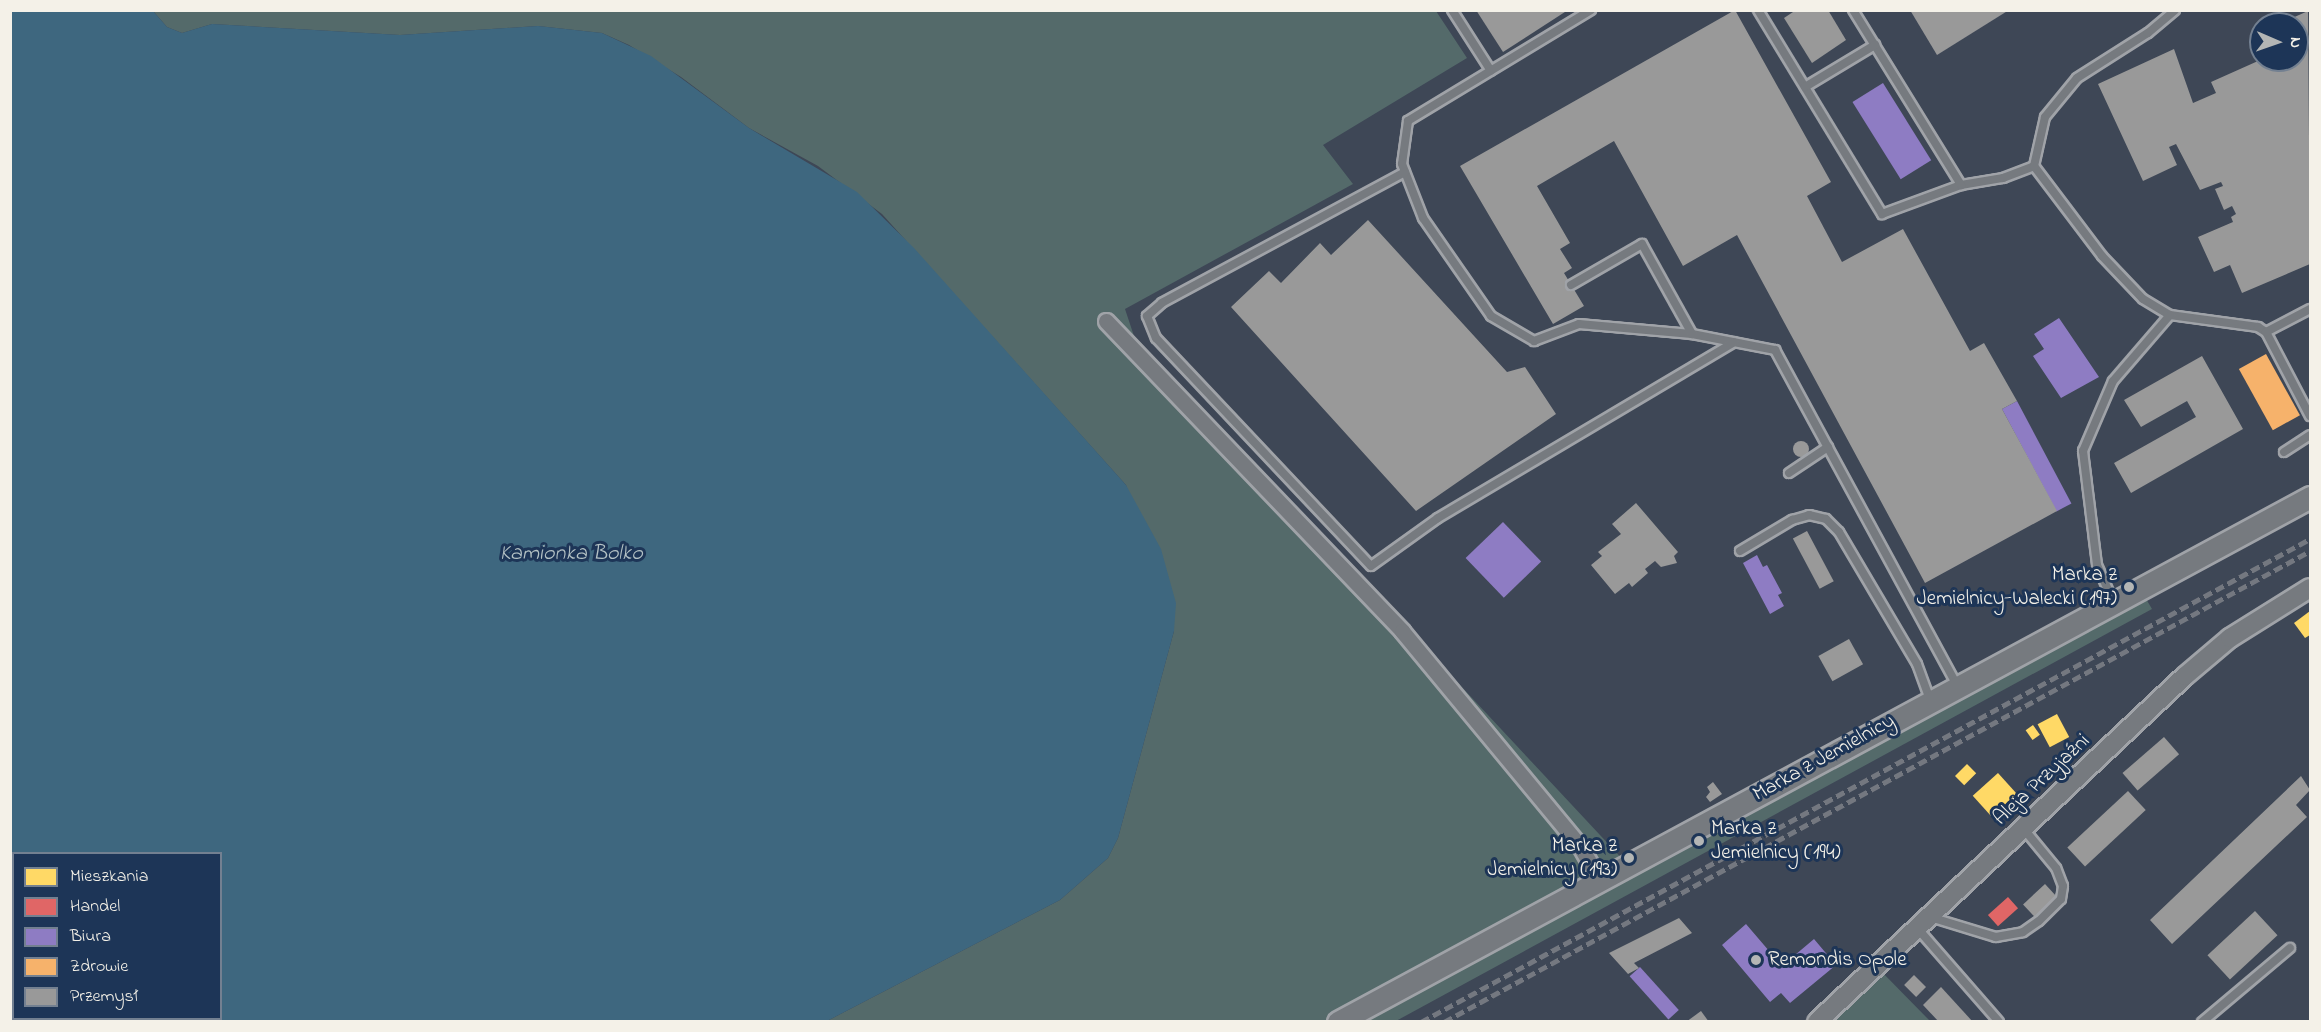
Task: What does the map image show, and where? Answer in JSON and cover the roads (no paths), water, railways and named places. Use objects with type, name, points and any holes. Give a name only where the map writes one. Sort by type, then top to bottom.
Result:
[{"type":"main road","name":"Marka z Jemielnicy","points":[[1338,1022],[1957,685],[2310,497]]},
{"type":"street","points":[[1106,321],[1402,631],[1487,730],[1580,846],[1600,880]]},
{"type":"street","name":"Aleja Przyjaźni","points":[[1817,1022],[2212,654],[2310,588]]},
{"type":"lane","points":[[1452,10],[1491,71]]},
{"type":"lane","points":[[1592,10],[1408,121],[1402,164],[1423,218],[1491,316],[1534,341],[1579,324],[1692,334],[1775,350],[1957,685]]},
{"type":"lane","points":[[1758,10],[1882,214],[1961,185],[2003,178],[2034,166]]},
{"type":"lane","points":[[1853,10],[1961,185]]},
{"type":"lane","points":[[2175,10],[2148,33],[2077,78],[2045,117],[2034,166],[2102,256],[2143,299],[2170,315],[2258,327],[2266,332],[2310,416]]},
{"type":"lane","points":[[1804,87],[1875,45]]},
{"type":"lane","points":[[1405,172],[1162,303],[1147,315],[1156,338],[1371,566],[1438,518],[1734,342]]},
{"type":"lane","points":[[1571,285],[1642,244],[1692,334]]},
{"type":"lane","points":[[2266,332],[2310,309]]},
{"type":"lane","points":[[2113,601],[2097,565],[2083,451],[2113,381],[2170,315]]},
{"type":"lane","points":[[2284,452],[2310,435]]},
{"type":"lane","points":[[1789,473],[1828,447]]},
{"type":"lane","points":[[1740,551],[1792,520],[1809,515],[1826,519],[1839,532],[1917,664],[1930,700]]},
{"type":"lane","points":[[1923,922],[1996,937],[2023,932],[2039,921],[2061,899],[2062,886],[2056,868],[2023,828]]},
{"type":"lane","points":[[1923,922],[1999,1022]]},
{"type":"lane","points":[[2202,1022],[2290,948]]},
{"type":"water","name":"Kamionka Bolko","points":[[10,11],[153,11],[167,27],[182,33],[212,24],[400,35],[538,26],[602,33],[651,56],[749,128],[857,192],[914,248],[1126,485],[1161,549],[1176,603],[1174,631],[1118,838],[1108,858],[1060,900],[827,1021],[11,1021]]},
{"type":"railway","points":[[1421,1022],[2310,539]]},
{"type":"railway","points":[[1444,1022],[2310,551]]},
{"type":"place","name":"Marka z Jemielnicy-Walecki (197)","points":[[2129,587]]},
{"type":"place","name":"Marka z Jemielnicy (194)","points":[[1699,841]]},
{"type":"place","name":"Marka z Jemielnicy (193)","points":[[1629,858]]},
{"type":"place","name":"Remondis Opole","points":[[1756,960]]}]
